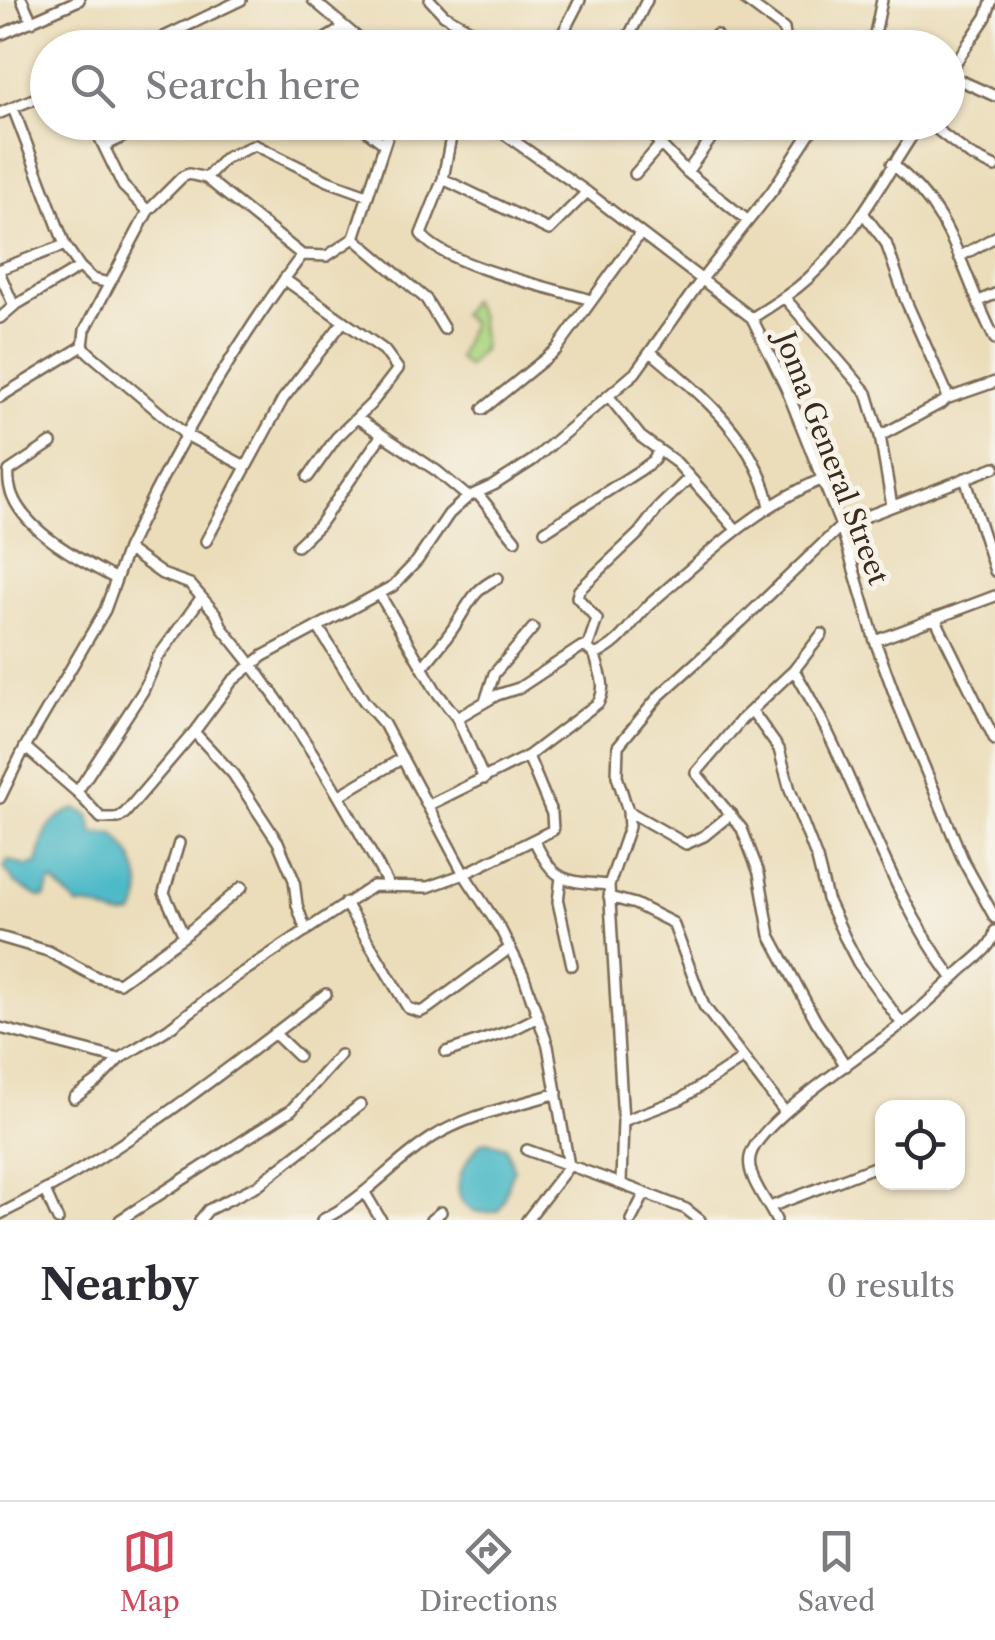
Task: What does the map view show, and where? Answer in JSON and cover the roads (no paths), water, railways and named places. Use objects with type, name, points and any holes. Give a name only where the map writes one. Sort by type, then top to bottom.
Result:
[{"type":"street","points":[[22,0],[32,22]]},
{"type":"street","points":[[0,35],[79,0]]},
{"type":"street","points":[[178,30],[241,0]]},
{"type":"street","points":[[314,0],[349,30]]},
{"type":"street","points":[[430,0],[444,15],[471,30]]},
{"type":"street","points":[[564,30],[580,0]]},
{"type":"street","points":[[632,30],[648,0]]},
{"type":"street","points":[[744,0],[784,30]]},
{"type":"street","points":[[870,0],[882,4],[876,30]]},
{"type":"street","points":[[965,52],[991,19],[992,0]]},
{"type":"street","points":[[341,30],[346,27]]},
{"type":"street","points":[[965,82],[995,96]]},
{"type":"street","points":[[0,113],[30,101]]},
{"type":"street","points":[[13,108],[66,245],[93,279],[109,283]]},
{"type":"street","points":[[102,140],[124,186],[148,211]]},
{"type":"street","points":[[105,146],[117,140]]},
{"type":"street","points":[[379,140],[384,144]]},
{"type":"street","points":[[83,346],[85,330],[148,211],[182,177],[189,174],[206,178],[302,255],[327,256],[354,238],[385,140]]},
{"type":"street","points":[[450,140],[444,180],[422,238],[482,270],[591,300]]},
{"type":"street","name":"Joma General Street","points":[[518,140],[752,318],[786,388],[840,526],[875,640],[964,862],[995,918]]},
{"type":"street","points":[[656,140],[687,172],[747,220]]},
{"type":"street","points":[[687,172],[709,140]]},
{"type":"street","points":[[25,747],[77,792],[100,818],[118,818],[194,732],[232,681],[252,664],[380,594],[403,577],[449,514],[472,495],[533,460],[610,398],[652,353],[805,140]]},
{"type":"street","points":[[752,318],[810,275],[863,213],[910,140]]},
{"type":"street","points":[[949,140],[995,168]]},
{"type":"street","points":[[206,178],[225,158],[255,145],[328,182],[367,195]]},
{"type":"street","points":[[635,174],[660,145]]},
{"type":"street","points":[[892,164],[925,193],[949,228],[995,340]]},
{"type":"street","points":[[444,180],[548,230],[587,192]]},
{"type":"street","points":[[863,213],[886,244],[906,301],[944,381],[946,399]]},
{"type":"street","points":[[483,409],[556,350],[640,234]]},
{"type":"street","points":[[959,257],[995,236]]},
{"type":"street","points":[[354,238],[426,299],[444,329]]},
{"type":"street","points":[[14,306],[0,271],[66,245]]},
{"type":"street","points":[[0,798],[25,747],[106,610],[127,549],[186,435],[229,360],[302,255]]},
{"type":"street","points":[[0,318],[80,267]]},
{"type":"street","points":[[284,278],[384,350],[398,369],[336,438],[308,477]]},
{"type":"street","points":[[980,301],[995,294]]},
{"type":"street","points":[[784,297],[833,356],[856,377],[872,406],[892,506]]},
{"type":"street","points":[[206,541],[283,399],[343,322]]},
{"type":"street","points":[[83,346],[186,435],[244,466]]},
{"type":"street","points":[[0,397],[83,346]]},
{"type":"street","points":[[652,353],[719,414],[763,477],[770,506]]},
{"type":"street","points":[[880,436],[946,399],[995,382]]},
{"type":"street","points":[[610,398],[625,421],[677,463],[735,528]]},
{"type":"street","points":[[357,418],[472,495],[515,540]]},
{"type":"street","points":[[297,546],[320,525],[381,436]]},
{"type":"street","points":[[51,443],[9,471],[14,498],[48,540],[116,579]]},
{"type":"street","points":[[545,532],[654,460],[658,451]]},
{"type":"street","points":[[621,1184],[623,1121],[609,885],[628,836],[628,810],[617,776],[616,757],[625,736],[660,695],[840,526],[995,467]]},
{"type":"street","points":[[429,805],[528,756],[601,698],[603,678],[591,652],[596,619],[580,601],[579,590],[689,478]]},
{"type":"street","points":[[965,478],[995,572]]},
{"type":"street","points":[[457,718],[519,688],[581,648],[591,652],[616,646],[641,613],[735,528],[782,496],[820,480]]},
{"type":"street","points":[[983,536],[995,533]]},
{"type":"street","points":[[127,549],[162,574],[190,584],[201,598],[252,664],[340,795],[389,886]]},
{"type":"street","points":[[422,668],[482,585],[498,578]]},
{"type":"street","points":[[380,594],[422,668],[457,718],[484,778]]},
{"type":"street","points":[[875,640],[995,596]]},
{"type":"street","points":[[77,792],[143,691],[158,657],[201,598]]},
{"type":"street","points":[[935,618],[995,740]]},
{"type":"street","points":[[318,627],[364,701],[384,724],[464,874],[510,948],[532,996],[548,1046],[568,1166],[526,1220]]},
{"type":"street","points":[[484,702],[494,674],[533,628]]},
{"type":"street","points":[[822,634],[794,670],[696,773],[746,838],[759,873],[770,935],[816,1021],[846,1066]]},
{"type":"street","points":[[794,670],[838,746],[898,893],[953,978]]},
{"type":"street","points":[[752,711],[779,749],[827,899],[845,938],[858,964],[902,1024]]},
{"type":"street","points":[[194,732],[233,774],[278,842],[294,880],[296,905],[306,931]]},
{"type":"street","points":[[74,1098],[120,1058],[168,1029],[234,978],[373,886],[415,889],[464,874],[553,830],[528,756]]},
{"type":"street","points":[[340,795],[401,759]]},
{"type":"street","points":[[628,810],[686,844],[704,836],[731,814]]},
{"type":"street","points":[[534,840],[546,865],[560,877],[609,885]]},
{"type":"street","points":[[180,843],[164,893],[184,936]]},
{"type":"street","points":[[560,877],[558,902],[572,965]]},
{"type":"street","points":[[0,936],[48,951],[96,977],[119,982],[184,936],[242,887]]},
{"type":"street","points":[[609,897],[634,904],[673,924],[704,1006],[785,1112]]},
{"type":"street","points":[[345,903],[408,1008],[414,1010],[428,1008],[510,948]]},
{"type":"street","points":[[776,1220],[750,1170],[750,1154],[785,1112],[902,1024],[995,936]]},
{"type":"street","points":[[0,1214],[79,1173],[190,1097],[326,994]]},
{"type":"street","points":[[446,1052],[510,1031],[538,1017]]},
{"type":"street","points":[[0,1028],[120,1058]]},
{"type":"street","points":[[274,1032],[298,1056]]},
{"type":"street","points":[[120,1220],[141,1215],[291,1110],[340,1055]]},
{"type":"street","points":[[623,1121],[681,1099],[742,1059]]},
{"type":"street","points":[[322,1220],[343,1210],[434,1136],[479,1117],[557,1093]]},
{"type":"street","points":[[200,1220],[208,1210],[258,1184],[360,1105]]},
{"type":"street","points":[[527,1150],[621,1184],[700,1220]]},
{"type":"street","points":[[770,1207],[875,1167]]},
{"type":"street","points":[[46,1191],[58,1220]]},
{"type":"street","points":[[364,1193],[381,1220]]},
{"type":"street","points":[[631,1220],[644,1195]]},
{"type":"street","points":[[431,1220],[441,1212]]},
{"type":"water","points":[[76,809],[89,815],[93,833],[114,835],[134,861],[140,894],[134,914],[119,916],[78,906],[54,882],[45,897],[39,897],[15,883],[4,868],[8,860],[25,866],[37,864],[52,823]]},
{"type":"water","points":[[486,1141],[506,1147],[514,1170],[498,1211],[484,1212],[465,1205],[459,1189],[463,1168],[478,1145]]}]
